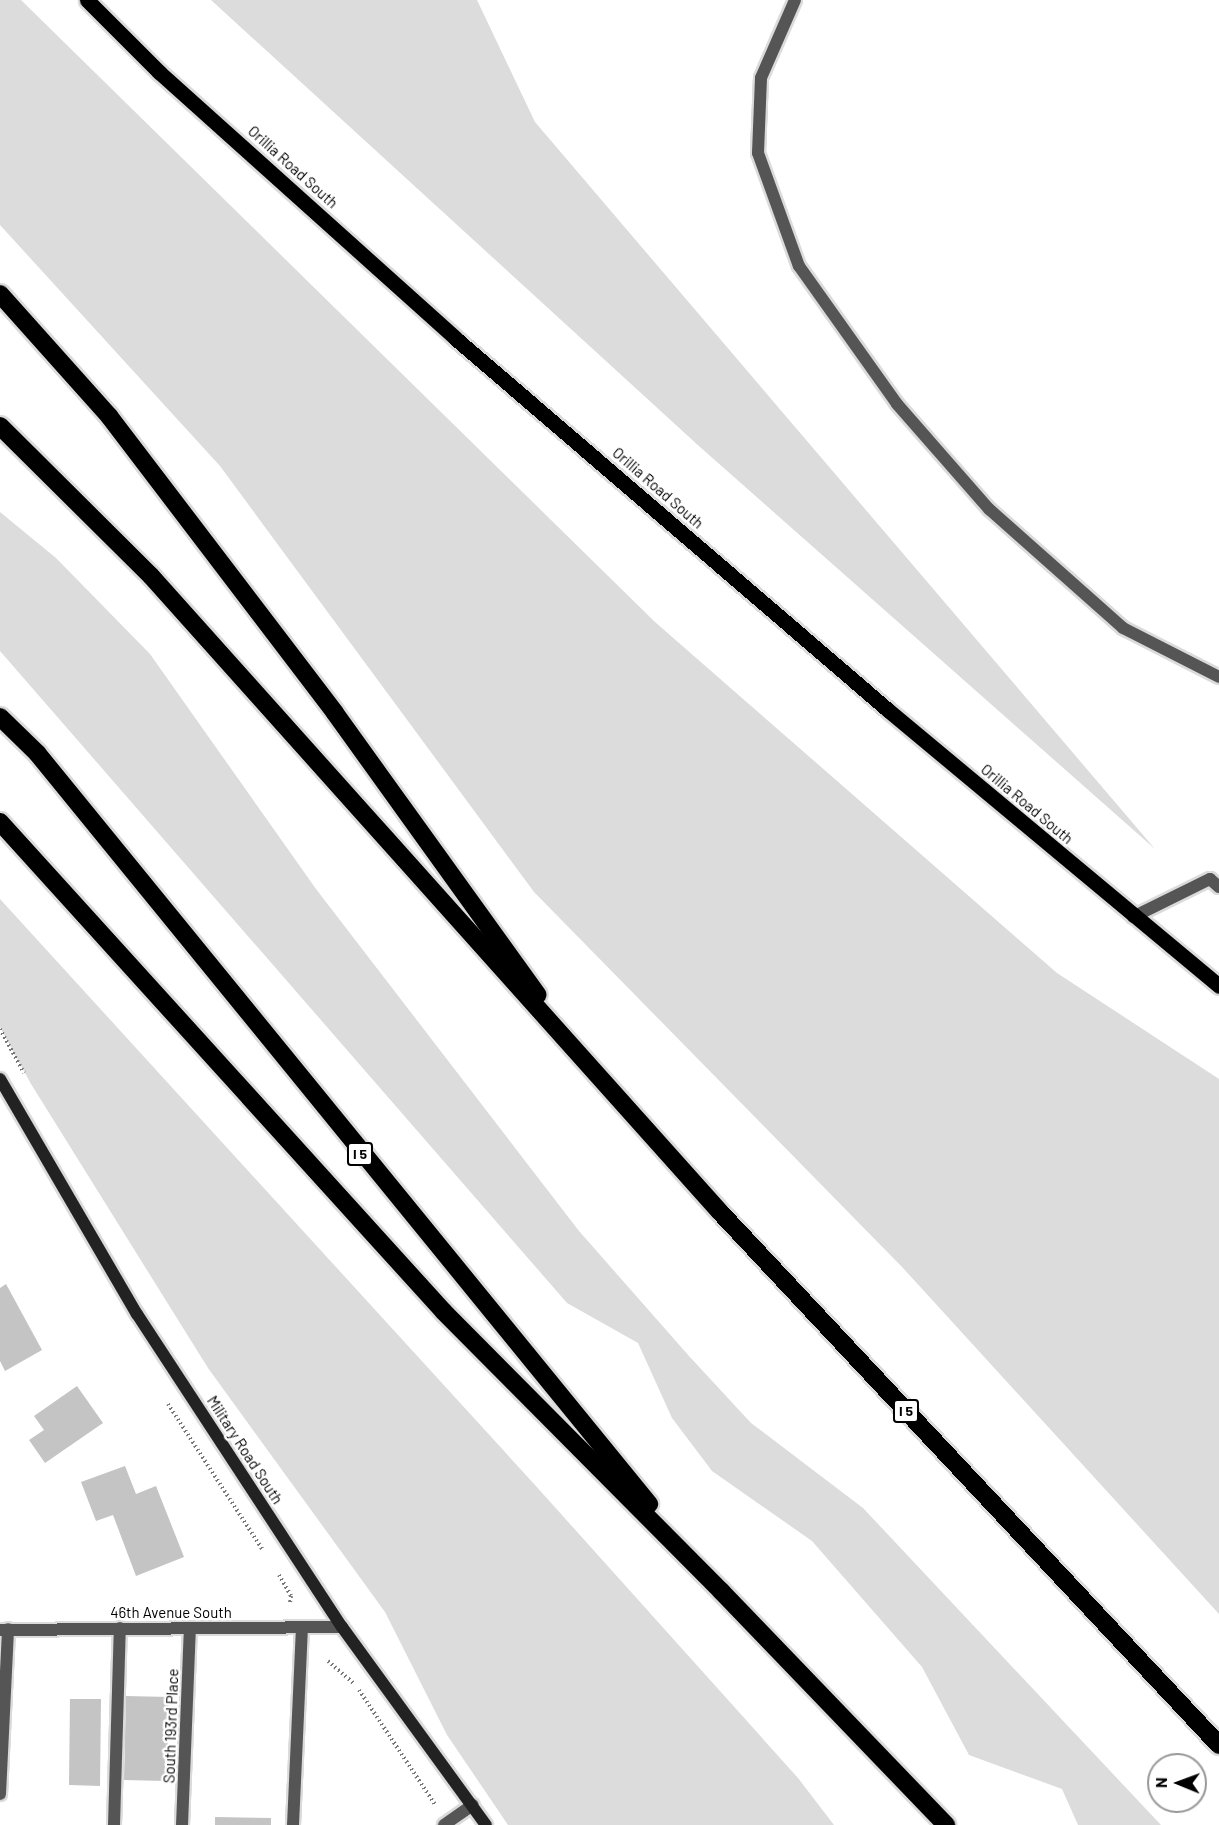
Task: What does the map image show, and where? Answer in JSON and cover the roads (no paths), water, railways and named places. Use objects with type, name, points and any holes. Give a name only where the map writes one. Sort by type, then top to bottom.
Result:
[{"type":"highway","points":[[0,294],[109,416],[335,713],[595,1075]]},
{"type":"highway","name":"I 5","points":[[0,426],[151,576],[595,1075],[1219,1745]]},
{"type":"highway","name":"I 5","points":[[0,717],[37,753],[349,1140],[721,1591],[946,1825]]},
{"type":"highway","points":[[0,822],[444,1312],[721,1591]]},
{"type":"main road","name":"Orillia Road South","points":[[87,0],[159,72],[455,338],[1134,917],[1219,986]]},
{"type":"main road","name":"Military Road South","points":[[0,1079],[137,1314],[342,1627],[486,1825]]},
{"type":"street","points":[[795,0],[761,78],[758,153],[799,266],[897,404],[989,509],[1123,628],[1219,677]]},
{"type":"street","points":[[1134,917],[1210,879],[1219,887]]},
{"type":"street","name":"46th Avenue South","points":[[4,1629],[342,1627]]},
{"type":"street","points":[[114,1825],[120,1628]]},
{"type":"street","name":"South 193rd Place","points":[[182,1825],[190,1628]]},
{"type":"street","points":[[293,1825],[302,1628]]},
{"type":"street","points":[[0,1794],[4,1629]]},
{"type":"street","points":[[445,1824],[472,1805]]}]
